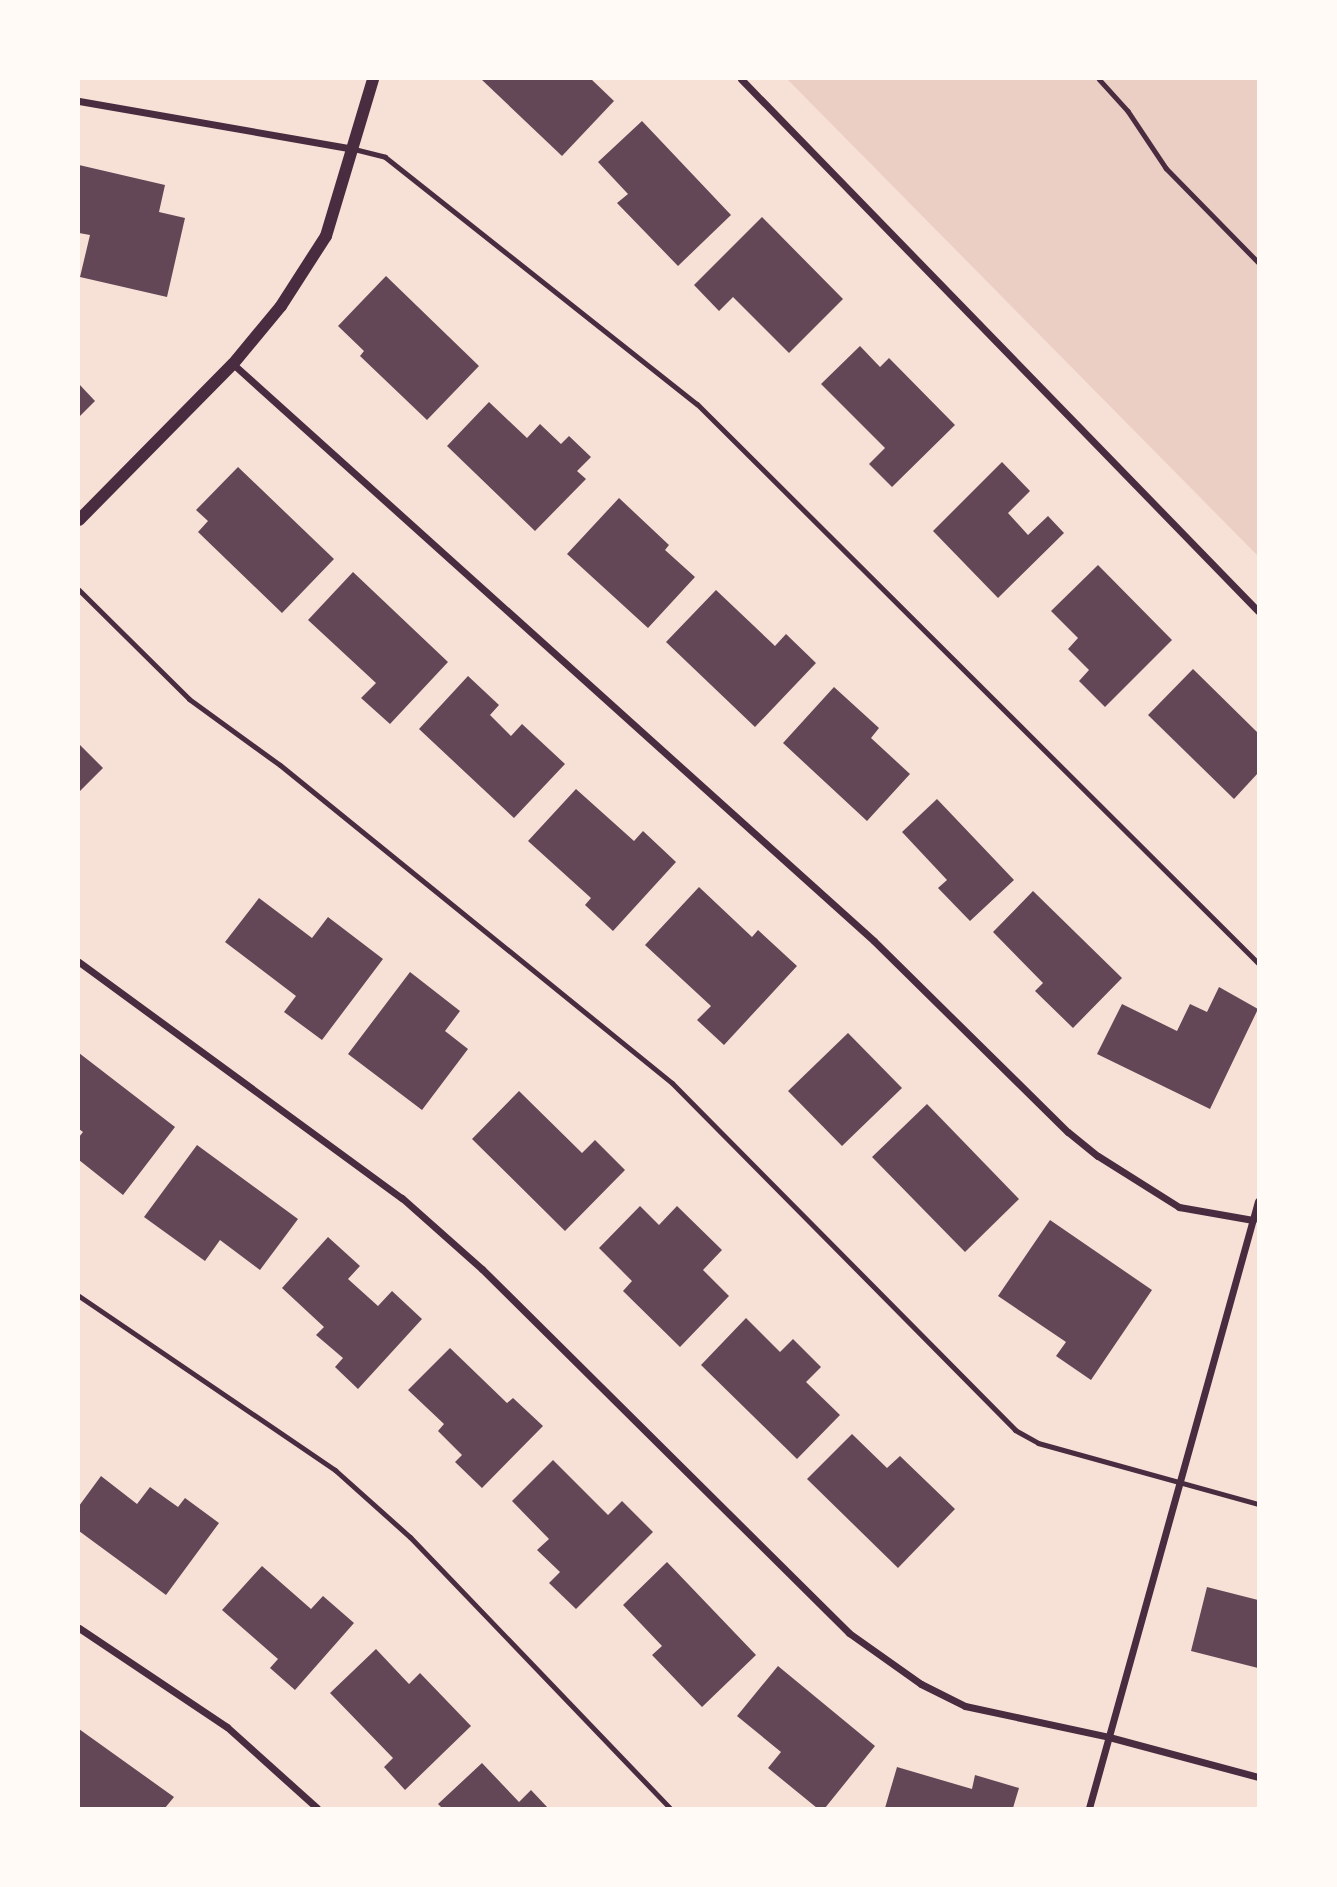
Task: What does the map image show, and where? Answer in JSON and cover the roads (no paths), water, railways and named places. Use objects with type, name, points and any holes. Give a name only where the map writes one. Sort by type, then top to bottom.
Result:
[{"type":"street","points":[[79,520],[233,364],[281,306],[326,236],[373,79]]},
{"type":"street","points":[[741,79],[1258,611]]},
{"type":"street","points":[[79,101],[354,149]]},
{"type":"street","points":[[233,364],[874,941],[1068,1132],[1098,1156],[1179,1207],[1253,1220]]},
{"type":"street","points":[[79,962],[402,1198],[482,1269],[849,1633],[921,1684],[965,1706],[1109,1737],[1258,1777]]},
{"type":"street","points":[[1089,1808],[1258,1201]]},
{"type":"street","points":[[79,1628],[227,1727],[317,1808]]},
{"type":"lane","points":[[354,149],[385,158],[697,404],[1258,963]]},
{"type":"lane","points":[[79,590],[189,699],[281,765],[672,1083],[1015,1430],[1038,1443],[1258,1504]]},
{"type":"lane","points":[[79,1296],[335,1470],[410,1537],[670,1808]]}]
